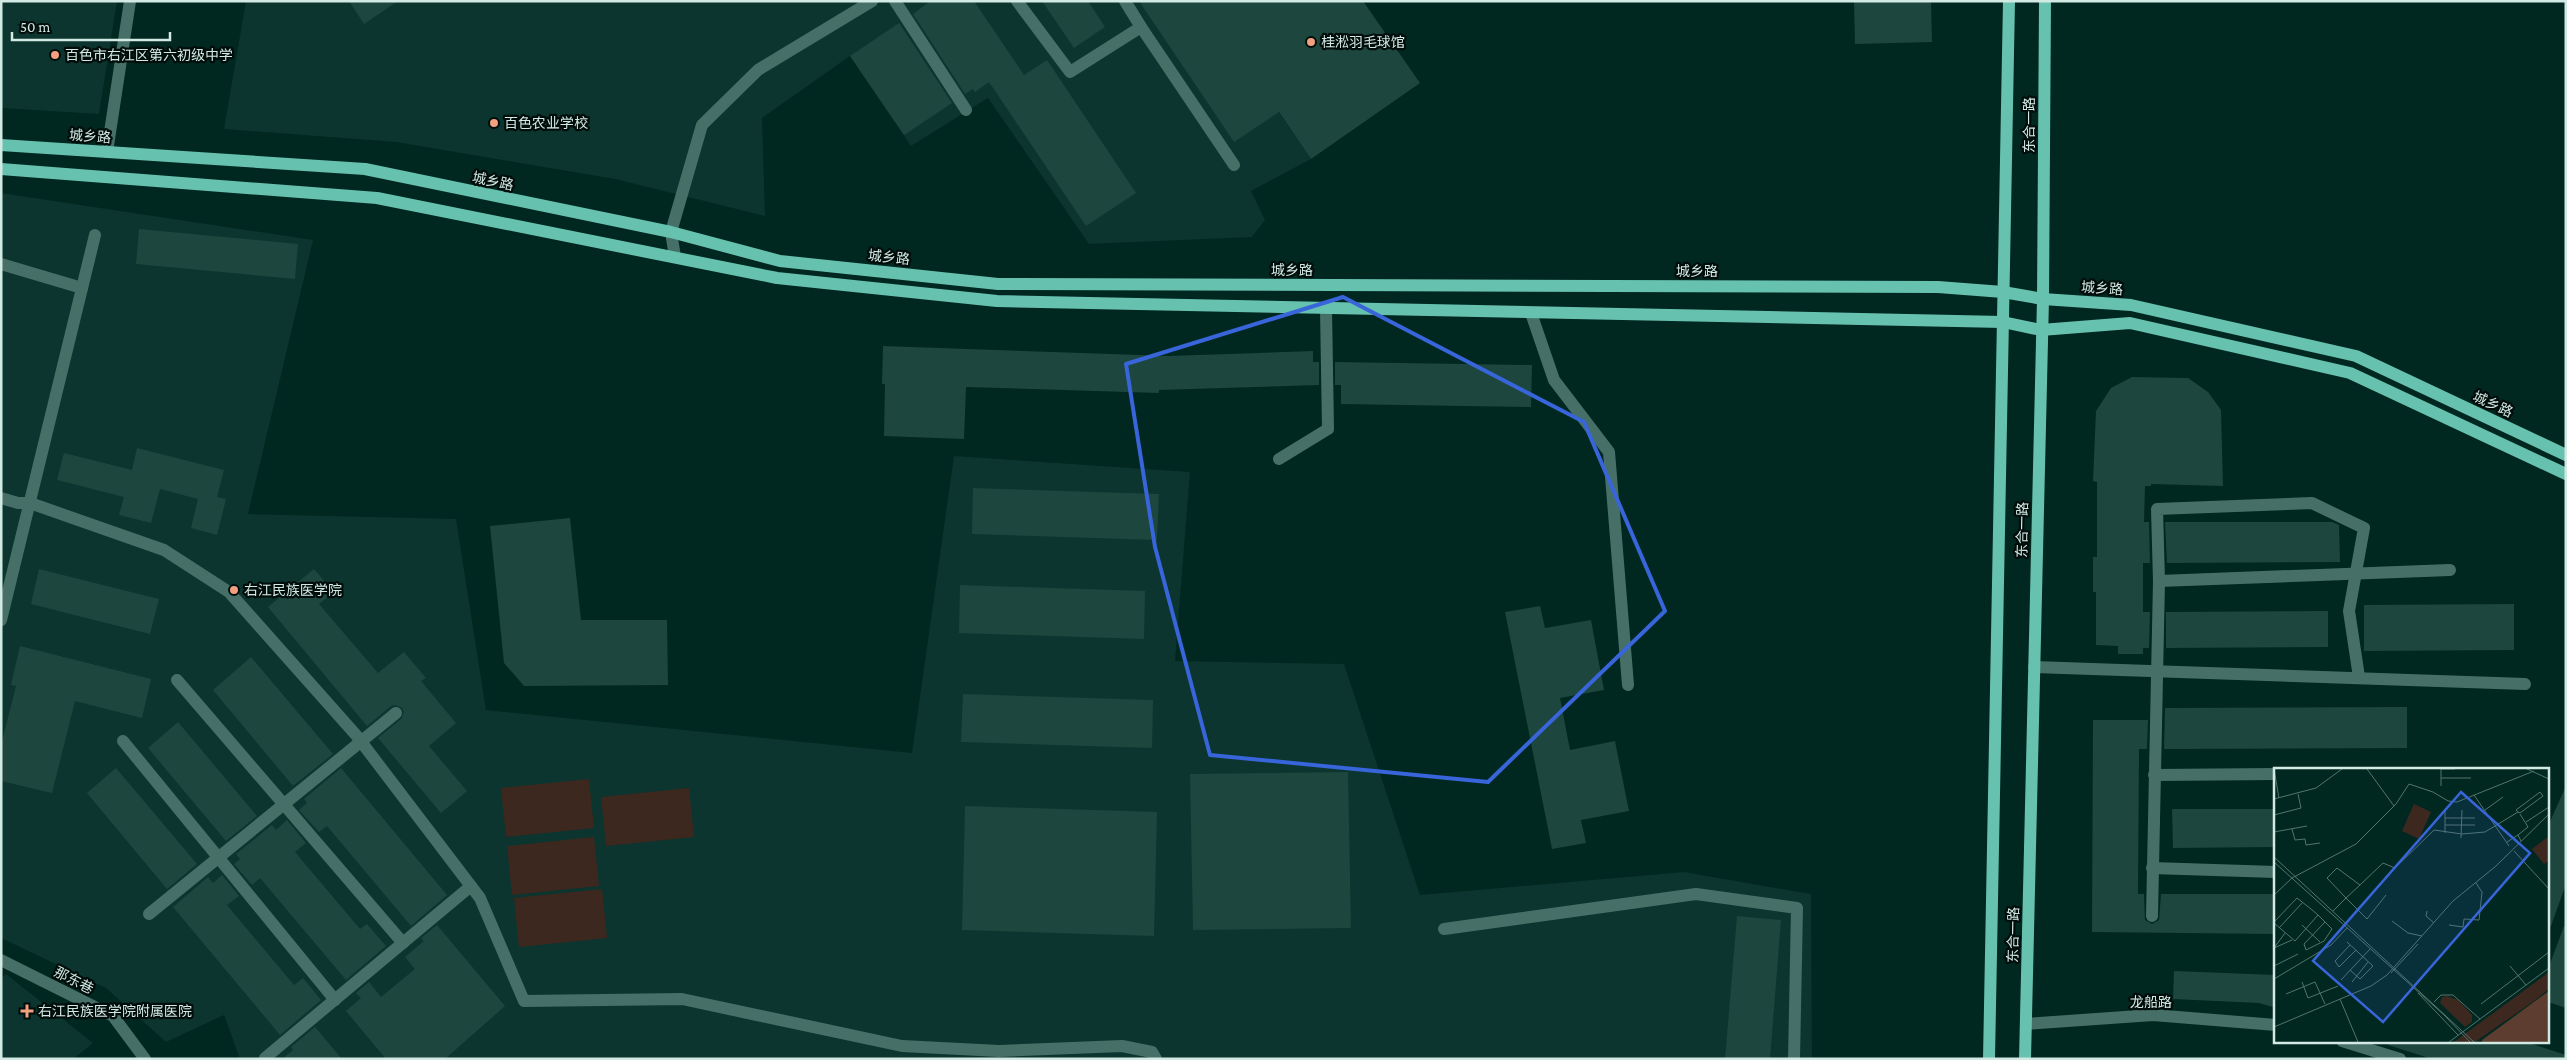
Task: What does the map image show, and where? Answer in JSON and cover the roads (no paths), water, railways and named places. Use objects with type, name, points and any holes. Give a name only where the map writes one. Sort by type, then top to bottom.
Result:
[{"type":"main road","name":"东合一路","points":[[1989,1059],[2009,1]]},
{"type":"main road","name":"东合一路","points":[[2025,1059],[2042,299],[2045,1]]},
{"type":"main road","name":"城乡路","points":[[1,145],[365,169],[672,232],[780,261],[998,284],[1938,287],[2003,292],[2042,299],[2131,306],[2356,356],[2566,455]]},
{"type":"main road","points":[[1,169],[377,198],[778,278],[997,301],[2003,322],[2041,330],[2130,323],[2350,373],[2566,474]]},
{"type":"street","points":[[107,152],[130,1]]},
{"type":"street","points":[[675,257],[672,232],[702,125],[758,70],[872,1]]},
{"type":"street","points":[[894,1],[966,110]]},
{"type":"street","points":[[1017,1],[1070,72],[1141,27]]},
{"type":"street","points":[[1125,1],[1234,165]]},
{"type":"street","points":[[1,620],[95,235]]},
{"type":"street","points":[[1,264],[82,288]]},
{"type":"street","points":[[1279,459],[1328,429],[1326,309]]},
{"type":"street","points":[[1531,313],[1554,380],[1609,452],[1628,685]]},
{"type":"street","points":[[1,498],[18,503],[30,503],[164,550],[229,592],[361,742],[480,898],[524,1000],[682,999],[902,1046],[999,1051],[1122,1046],[1152,1052],[1156,1059]]},
{"type":"street","points":[[2152,916],[2159,581],[2157,509],[2312,503],[2364,528],[2349,611],[2359,677]]},
{"type":"street","points":[[2159,581],[2450,570]]},
{"type":"street","points":[[2034,667],[2525,684]]},
{"type":"street","points":[[177,680],[403,943]]},
{"type":"street","points":[[149,914],[396,713]]},
{"type":"street","points":[[123,741],[335,1000]]},
{"type":"street","points":[[2154,775],[2274,774]]},
{"type":"street","points":[[2152,868],[2274,872]]},
{"type":"street","points":[[265,1058],[471,886]]},
{"type":"street","points":[[1444,929],[1696,894],[1797,908],[1794,1059]]},
{"type":"street","name":"那东巷","points":[[1,960],[113,1016],[145,1059]]},
{"type":"street","name":"龙船路","points":[[2026,1024],[2153,1015],[2274,1025]]},
{"type":"street","points":[[2345,1042],[2400,1059]]},
{"type":"place","name":"桂淞羽毛球馆","points":[[1311,42]]},
{"type":"place","name":"百色市右江区第六初级中学","points":[[55,55]]},
{"type":"place","name":"百色农业学校","points":[[494,123]]},
{"type":"place","name":"右江民族医学院","points":[[234,590]]},
{"type":"place","name":"右江民族医学院附属医院","points":[[27,1011]]}]
